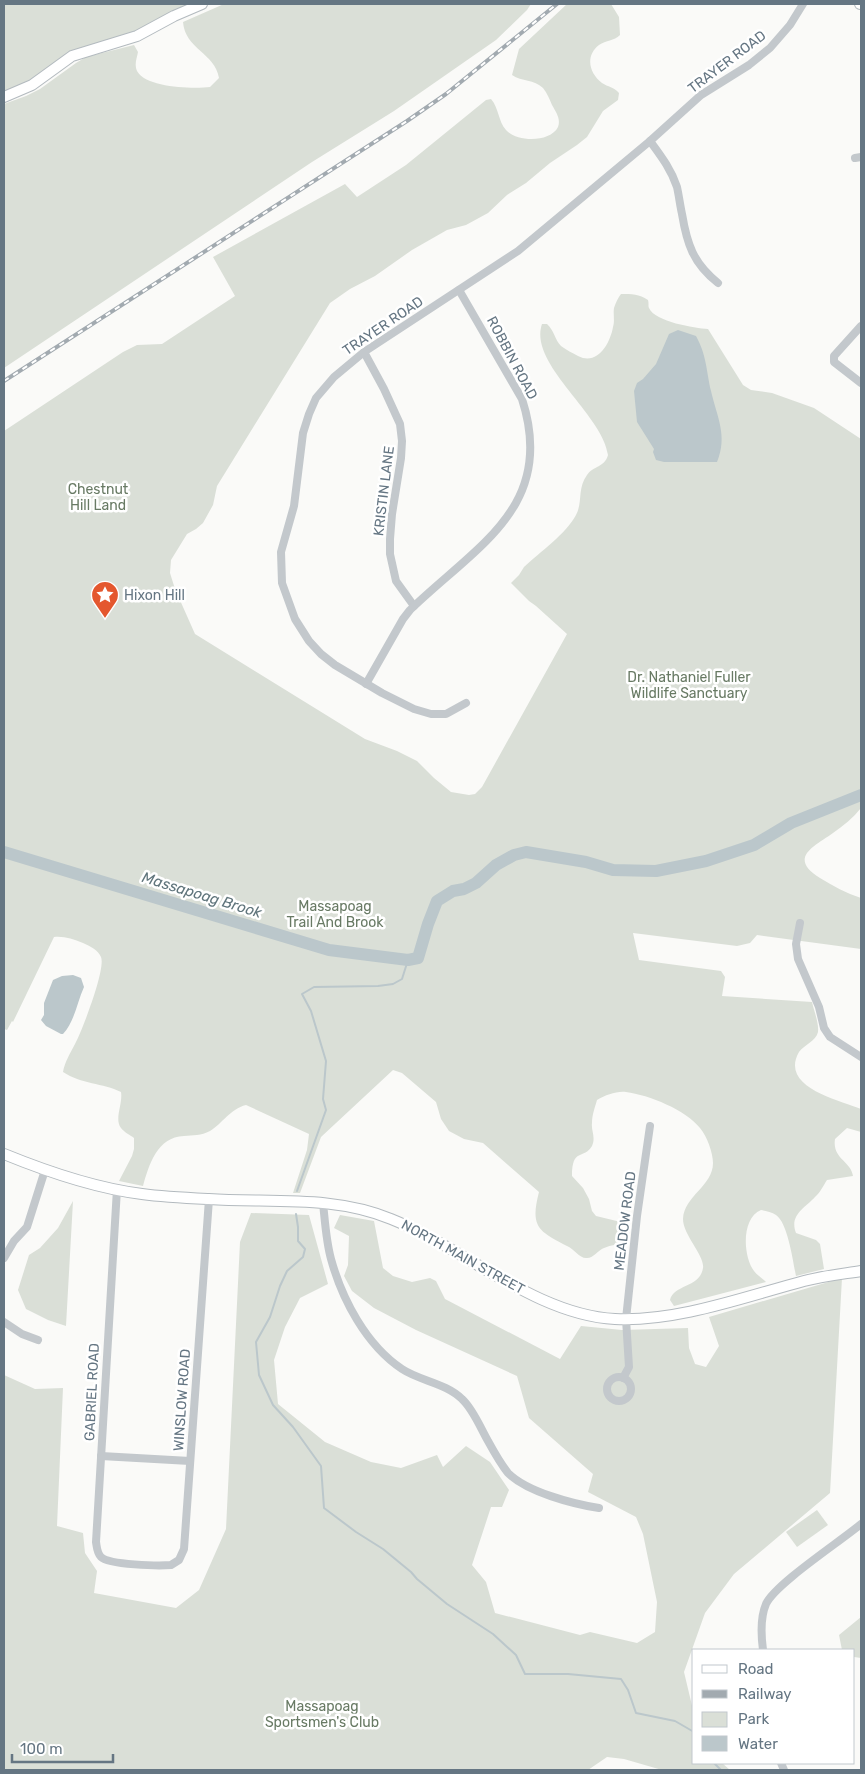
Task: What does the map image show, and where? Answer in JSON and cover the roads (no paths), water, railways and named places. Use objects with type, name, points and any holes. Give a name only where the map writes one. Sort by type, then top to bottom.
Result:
[{"type":"main road","points":[[4,97],[32,85],[72,56],[137,36],[174,16],[202,4]]},
{"type":"main road","name":"NORTH MAIN STREET","points":[[4,1154],[64,1176],[140,1194],[209,1199],[323,1203],[361,1209],[397,1221],[423,1233],[533,1295],[569,1310],[593,1317],[641,1319],[695,1310],[806,1280],[861,1271]]},
{"type":"street","name":"TRAYER ROAD","points":[[466,703],[459,709],[446,714],[431,714],[414,709],[366,684],[335,665],[309,641],[295,619],[282,583],[282,552],[294,506],[303,433],[316,398],[334,377],[364,352],[518,251],[543,232],[701,95],[749,65],[770,48],[790,25],[803,4]]},
{"type":"street","points":[[650,141],[665,160],[673,176],[678,190],[682,216],[692,255],[708,275],[718,283]]},
{"type":"street","name":"ROBBIN ROAD","points":[[366,684],[403,619],[414,606],[485,544],[511,513],[518,500],[530,462],[528,419],[522,399],[459,290]]},
{"type":"street","points":[[861,326],[834,356],[834,362],[861,384]]},
{"type":"street","name":"KRISTIN LANE","points":[[364,352],[400,424],[401,458],[392,514],[390,554],[396,581],[414,606]]},
{"type":"street","points":[[800,923],[796,944],[798,959],[820,1007],[824,1028],[830,1037],[861,1057]]},
{"type":"street","name":"MEADOW ROAD","points":[[623,1378],[629,1367],[626,1319],[637,1216],[650,1126]]},
{"type":"street","points":[[4,1258],[14,1241],[27,1227],[46,1170]]},
{"type":"street","name":"GABRIEL ROAD","points":[[117,1189],[96,1542],[98,1554],[106,1561],[139,1564]]},
{"type":"street","name":"WINSLOW ROAD","points":[[139,1564],[172,1565],[179,1560],[182,1554],[209,1199]]},
{"type":"street","points":[[323,1203],[330,1252],[340,1285],[356,1316],[377,1347],[403,1370],[451,1391],[462,1398],[499,1460],[514,1478],[531,1488],[575,1503],[599,1508]]},
{"type":"street","points":[[4,1322],[22,1334],[38,1340]]},
{"type":"street","points":[[101,1456],[190,1461]]},
{"type":"street","points":[[763,1649],[762,1619],[765,1606],[770,1597],[861,1524]]},
{"type":"water","points":[[678,330],[696,336],[700,343],[722,435],[722,444],[717,462],[664,462],[656,460],[653,452],[654,449],[637,422],[634,391],[637,383],[656,364],[669,334]]},
{"type":"water","points":[[73,975],[81,978],[84,987],[70,1023],[63,1034],[61,1034],[46,1026],[41,1020],[44,1015],[44,1003],[53,980],[62,976]]},
{"type":"waterway","name":"Massapoag Brook","points":[[4,852],[329,950],[408,960],[418,958],[437,901],[453,891],[464,889],[476,883],[496,865],[514,855],[526,852],[586,862],[613,870],[656,871],[706,861],[754,845],[791,823],[861,795]]},
{"type":"waterway","points":[[297,1191],[326,1110],[323,1099],[326,1061],[311,1011],[302,994],[314,987],[393,984],[402,979],[408,960]]},
{"type":"waterway","points":[[296,1214],[298,1241],[305,1249],[303,1257],[287,1271],[270,1317],[256,1342],[259,1375],[273,1405],[293,1427],[321,1466],[324,1508],[383,1549],[447,1604],[493,1634],[516,1655],[525,1674],[568,1674],[621,1679],[628,1690],[636,1713],[675,1721],[692,1731]]},
{"type":"waterway","points":[[715,1764],[721,1770]]},
{"type":"railway","points":[[4,381],[407,121],[446,94],[557,4]]},
{"type":"place","name":"Hixon Hill","points":[[105,619]]},
{"type":"park label","name":"Chestnut Hill Land","points":[[98,498]]},
{"type":"park label","name":"Dr. Nathaniel Fuller Wildlife Sanctuary","points":[[689,686]]},
{"type":"park label","name":"Massapoag Trail And Brook","points":[[335,914]]},
{"type":"park label","name":"Massapoag Sportsmen's Club","points":[[322,1714]]}]
